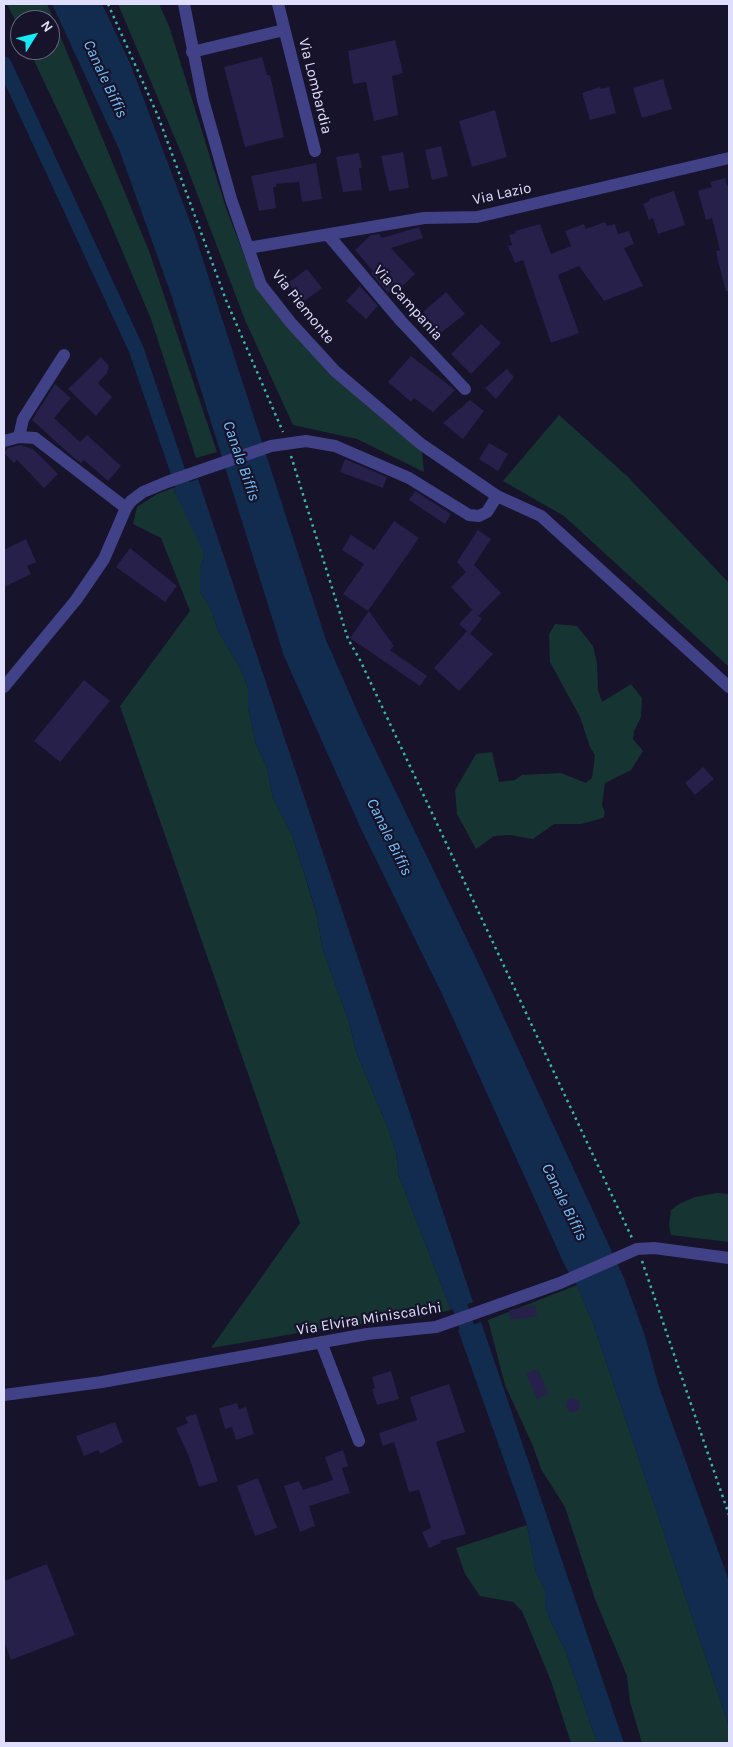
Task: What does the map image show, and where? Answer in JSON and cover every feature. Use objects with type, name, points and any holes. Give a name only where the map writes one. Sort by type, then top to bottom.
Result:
[{"type":"street","name":"Via Piemonte","points":[[184,4],[192,52],[231,199],[261,285],[291,323],[335,371],[421,444],[496,496],[541,516],[729,687]]},
{"type":"street","name":"Via Lombardia","points":[[278,4],[315,151]]},
{"type":"street","name":"Via Lombardia","points":[[192,52],[284,30]]},
{"type":"street","name":"Via Lazio","points":[[248,248],[329,236],[424,218],[477,217],[729,158]]},
{"type":"street","name":"Via Campania","points":[[329,236],[400,321],[465,389]]},
{"type":"street","points":[[19,437],[23,419],[64,355]]},
{"type":"street","points":[[4,441],[19,437],[35,438],[126,508]]},
{"type":"street","points":[[4,687],[76,600],[104,559],[126,508],[143,492],[167,482],[271,446],[287,442],[319,442],[335,446],[409,478],[469,515],[479,516],[487,512],[496,496]]},
{"type":"street","name":"Via Elvira Miniscalchi","points":[[4,1395],[102,1382],[367,1334],[436,1328],[560,1283],[631,1251],[654,1248],[729,1258]]},
{"type":"street","points":[[321,1342],[359,1441]]},
{"type":"path","points":[[108,4],[158,116],[226,300],[287,442],[348,639],[360,660],[631,1251],[729,1515]]},
{"type":"green space","points":[[7,4],[47,4],[49,10],[10,10]]},
{"type":"green space","points":[[118,4],[159,4],[169,26],[226,208],[257,289],[422,451],[424,472],[357,439],[293,425],[245,320],[185,162]]},
{"type":"green space","points":[[60,35],[149,251],[217,452],[196,458],[151,319],[104,208],[34,60],[60,60]]},
{"type":"green space","points":[[559,415],[627,476],[729,583],[729,667],[564,516],[503,481]]},
{"type":"green space","points":[[173,488],[201,544],[204,555],[200,570],[200,592],[211,609],[218,631],[240,668],[248,688],[248,708],[256,744],[267,768],[273,798],[292,835],[317,915],[322,947],[350,1025],[356,1052],[388,1128],[396,1152],[399,1176],[451,1310],[418,1318],[339,1326],[211,1348],[300,1223],[120,706],[190,611],[161,538],[133,524],[137,507],[157,494]]},
{"type":"green space","points":[[555,624],[577,626],[593,646],[597,663],[598,690],[602,702],[631,684],[642,698],[641,717],[634,731],[633,739],[643,751],[631,770],[605,783],[602,805],[605,813],[603,818],[581,824],[554,824],[533,839],[510,835],[494,836],[476,849],[457,814],[455,790],[476,754],[492,752],[499,782],[515,780],[522,775],[561,773],[586,783],[592,778],[595,755],[590,747],[580,717],[550,662],[549,634]]},
{"type":"green space","points":[[717,1193],[729,1194],[729,1242],[671,1235],[669,1225],[671,1210],[695,1197]]},
{"type":"green space","points":[[577,1285],[594,1326],[729,1726],[729,1743],[642,1743],[630,1702],[627,1676],[595,1599],[565,1507],[541,1469],[533,1446],[505,1385],[488,1320]]},
{"type":"green space","points":[[527,1525],[536,1572],[545,1590],[545,1605],[566,1652],[597,1743],[571,1743],[551,1681],[522,1611],[513,1602],[480,1596],[465,1574],[456,1548]]},
{"type":"water","name":"Canale Biffis","points":[[52,4],[102,4],[130,63],[195,235],[326,640],[362,722],[485,977],[624,1278],[645,1336],[659,1387],[729,1581],[729,1726],[594,1326],[577,1285],[565,1266],[442,994],[362,831],[284,656],[171,294],[119,149],[60,21],[60,10],[55,10]]},
{"type":"water","points":[[198,479],[473,1302],[451,1310],[399,1176],[396,1152],[388,1128],[356,1052],[350,1025],[322,947],[317,914],[292,835],[273,798],[267,768],[256,744],[248,708],[248,688],[240,668],[218,631],[211,609],[200,592],[200,570],[204,554],[173,488]]},
{"type":"water","points":[[481,1322],[624,1743],[597,1743],[566,1652],[545,1605],[545,1590],[536,1572],[527,1525],[458,1330]]},
{"type":"building","points":[[395,40],[403,73],[392,76],[398,115],[374,121],[366,82],[353,84],[348,51]]},
{"type":"building","points":[[262,57],[267,75],[270,75],[284,137],[245,147],[224,67]]},
{"type":"building","points":[[663,79],[672,109],[642,118],[633,88]]},
{"type":"building","points":[[600,87],[601,89],[609,87],[616,113],[590,120],[582,93]]},
{"type":"building","points":[[495,110],[507,157],[472,167],[459,121]]},
{"type":"building","points":[[441,146],[448,176],[432,180],[425,150]]},
{"type":"building","points":[[403,152],[409,188],[389,191],[381,156]]},
{"type":"building","points":[[359,153],[362,168],[359,168],[362,190],[343,192],[336,157]]},
{"type":"building","points":[[316,163],[322,199],[302,202],[299,182],[276,184],[276,187],[273,187],[276,208],[259,211],[251,176]]},
{"type":"building","points":[[725,178],[727,186],[729,186],[729,291],[726,291],[718,261],[716,251],[720,250],[712,218],[706,220],[698,191],[712,187],[710,182]]},
{"type":"building","points":[[674,191],[685,225],[658,234],[653,218],[649,220],[643,204],[650,201],[649,199]]},
{"type":"building","points":[[605,222],[607,226],[615,224],[618,234],[629,231],[634,244],[624,248],[643,286],[604,301],[579,266],[558,275],[579,333],[551,343],[523,260],[515,263],[508,246],[512,245],[509,235],[516,233],[515,231],[540,224],[551,254],[571,246],[565,231],[584,224],[586,229]]},
{"type":"building","points":[[419,227],[423,238],[391,248],[415,274],[394,294],[391,291],[388,293],[355,250],[371,235],[379,234],[382,238]]},
{"type":"building","points":[[307,269],[322,288],[303,302],[288,283]]},
{"type":"building","points":[[360,286],[378,306],[366,319],[346,301]]},
{"type":"building","points":[[446,292],[465,314],[438,335],[423,312]]},
{"type":"building","points":[[481,324],[501,343],[471,374],[451,354]]},
{"type":"building","points":[[411,356],[455,390],[433,412],[414,398],[411,402],[388,382]]},
{"type":"building","points":[[101,357],[109,366],[107,373],[98,383],[112,397],[96,416],[68,389]]},
{"type":"building","points":[[507,369],[514,377],[496,399],[485,388]]},
{"type":"building","points":[[55,384],[71,398],[54,418],[80,442],[87,435],[121,466],[108,481],[84,460],[81,463],[74,458],[32,420]]},
{"type":"building","points":[[470,400],[484,411],[463,439],[443,423]]},
{"type":"building","points":[[489,443],[508,454],[498,471],[479,459]]},
{"type":"building","points":[[20,445],[33,449],[58,474],[44,488],[17,460],[14,463],[4,453],[8,448]]},
{"type":"building","points":[[345,459],[387,477],[383,488],[340,472]]},
{"type":"building","points":[[415,491],[451,514],[445,524],[409,500]]},
{"type":"building","points":[[394,521],[419,538],[368,611],[343,594],[364,564],[342,550],[351,535],[374,550]]},
{"type":"building","points":[[478,530],[491,539],[474,565],[501,593],[478,616],[451,587],[466,572],[457,562]]},
{"type":"building","points":[[26,539],[36,562],[27,566],[31,574],[4,587],[4,550]]},
{"type":"building","points":[[130,548],[177,586],[165,602],[116,567]]},
{"type":"building","points":[[472,610],[482,619],[470,634],[459,624]]},
{"type":"building","points":[[369,611],[394,646],[390,650],[427,676],[420,686],[350,638]]},
{"type":"building","points":[[467,631],[493,654],[459,691],[434,668]]},
{"type":"building","points":[[84,680],[110,701],[60,762],[34,741]]},
{"type":"building","points":[[703,767],[714,779],[695,795],[685,783]]},
{"type":"building","points":[[535,1305],[537,1316],[510,1320],[509,1310]]},
{"type":"building","points":[[538,1369],[548,1394],[537,1399],[526,1374]]},
{"type":"building","points":[[391,1371],[399,1399],[377,1405],[372,1389],[375,1388],[372,1377]]},
{"type":"building","points":[[449,1384],[465,1432],[436,1442],[466,1534],[440,1541],[441,1543],[429,1548],[422,1532],[431,1528],[419,1490],[409,1492],[394,1442],[383,1446],[379,1433],[417,1420],[410,1397]]},
{"type":"building","points":[[570,1398],[576,1398],[580,1405],[576,1412],[570,1412],[566,1408],[566,1402]]},
{"type":"building","points":[[237,1403],[239,1409],[246,1407],[254,1434],[236,1440],[232,1427],[225,1429],[219,1408]]},
{"type":"building","points":[[196,1414],[218,1481],[199,1487],[189,1457],[176,1428],[188,1423],[185,1417]]},
{"type":"building","points":[[115,1422],[123,1442],[100,1454],[98,1450],[84,1456],[76,1436]]},
{"type":"building","points":[[343,1450],[348,1466],[342,1468],[350,1493],[309,1506],[315,1526],[300,1532],[284,1486],[299,1481],[303,1490],[333,1480],[325,1457]]},
{"type":"building","points":[[258,1478],[277,1528],[255,1536],[237,1486]]},
{"type":"building","points":[[47,1564],[75,1635],[11,1660],[4,1641],[4,1581]]},
{"type":"waterway","points":[[4,64],[136,349],[189,504]]},
{"type":"waterway","points":[[454,1289],[473,1345]]}]
